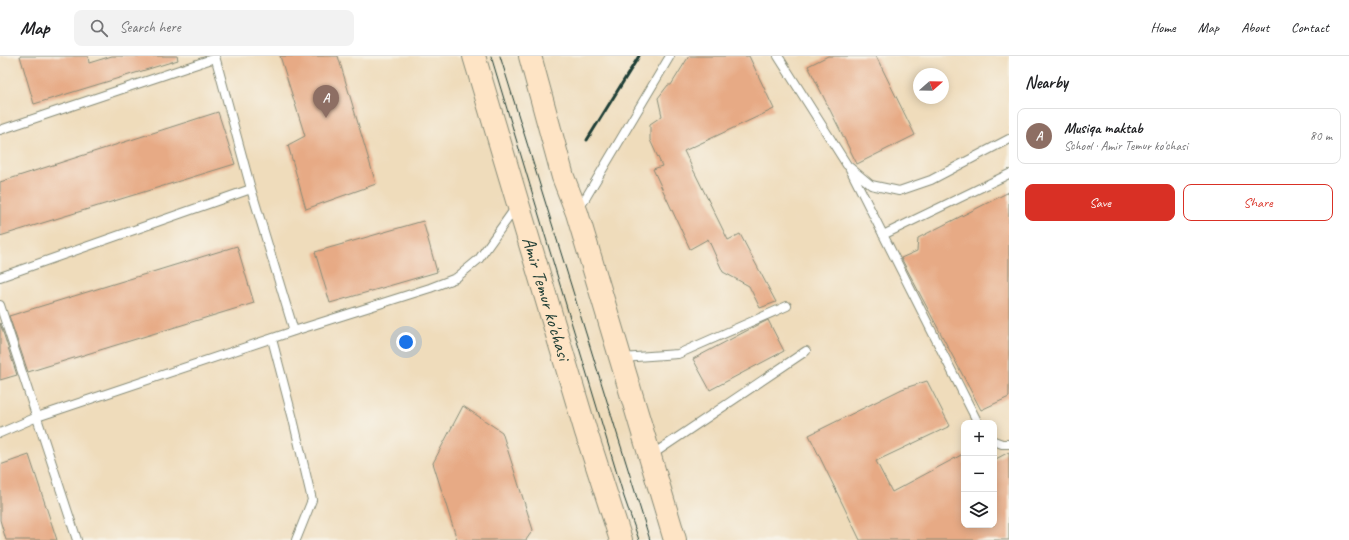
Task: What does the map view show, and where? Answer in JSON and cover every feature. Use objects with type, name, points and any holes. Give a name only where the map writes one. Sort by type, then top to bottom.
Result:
[{"type":"main road","name":"Amir Temur ko'chasi","points":[[474,56],[586,432],[621,540]]},
{"type":"main road","points":[[534,57],[563,177],[577,213],[675,540]]},
{"type":"lane","points":[[577,213],[670,56]]},
{"type":"lane","points":[[778,56],[847,165],[976,420]]},
{"type":"lane","points":[[0,130],[215,57],[251,189],[294,331]]},
{"type":"lane","points":[[847,165],[871,185],[899,190],[931,180],[1009,139]]},
{"type":"lane","points":[[883,235],[1009,174]]},
{"type":"lane","points":[[0,277],[251,189]]},
{"type":"lane","points":[[0,433],[37,417],[294,331],[430,288],[456,278],[478,259],[517,204]]},
{"type":"lane","points":[[0,305],[77,540]]},
{"type":"lane","points":[[620,358],[678,354],[787,306]]},
{"type":"lane","points":[[272,339],[312,500],[296,540]]},
{"type":"lane","points":[[650,457],[806,351]]},
{"type":"lane","points":[[997,442],[1009,444]]},
{"type":"building","points":[[20,56],[88,56],[89,63],[112,56],[177,56],[178,60],[34,104]]},
{"type":"building","points":[[280,56],[338,56],[376,184],[306,209],[288,145],[305,136]]},
{"type":"building","points":[[689,56],[749,56],[774,109],[684,151],[728,240],[740,234],[776,302],[760,308],[749,286],[723,272],[708,239],[690,249],[653,169],[662,166],[650,140],[650,124],[662,116],[658,98],[668,85],[671,85]]},
{"type":"building","points":[[828,56],[876,56],[915,135],[857,164],[808,66]]},
{"type":"building","points":[[218,112],[235,164],[0,236],[0,182]]},
{"type":"building","points":[[1009,192],[1009,397],[981,410],[901,258],[917,251],[918,238]]},
{"type":"building","points":[[423,221],[437,272],[330,303],[315,252]]},
{"type":"building","points":[[237,246],[254,303],[28,372],[9,316]]},
{"type":"building","points":[[768,320],[784,351],[710,390],[693,359]]},
{"type":"building","points":[[0,323],[17,375],[0,380]]},
{"type":"building","points":[[927,381],[950,426],[876,461],[892,492],[961,455],[961,528],[997,528],[997,458],[1009,452],[1009,540],[860,540],[809,435],[902,389]]},
{"type":"building","points":[[463,406],[502,432],[533,530],[526,540],[457,540],[433,463]]},
{"type":"building","points":[[29,455],[57,540],[6,540],[0,520],[0,465]]},
{"type":"tram line","points":[[491,56],[624,497],[639,540]]},
{"type":"tram line","points":[[500,56],[650,540]]},
{"type":"railway","points":[[587,140],[639,56]]},
{"type":"place","name":"Musiqa maktab","points":[[326,118]]}]
